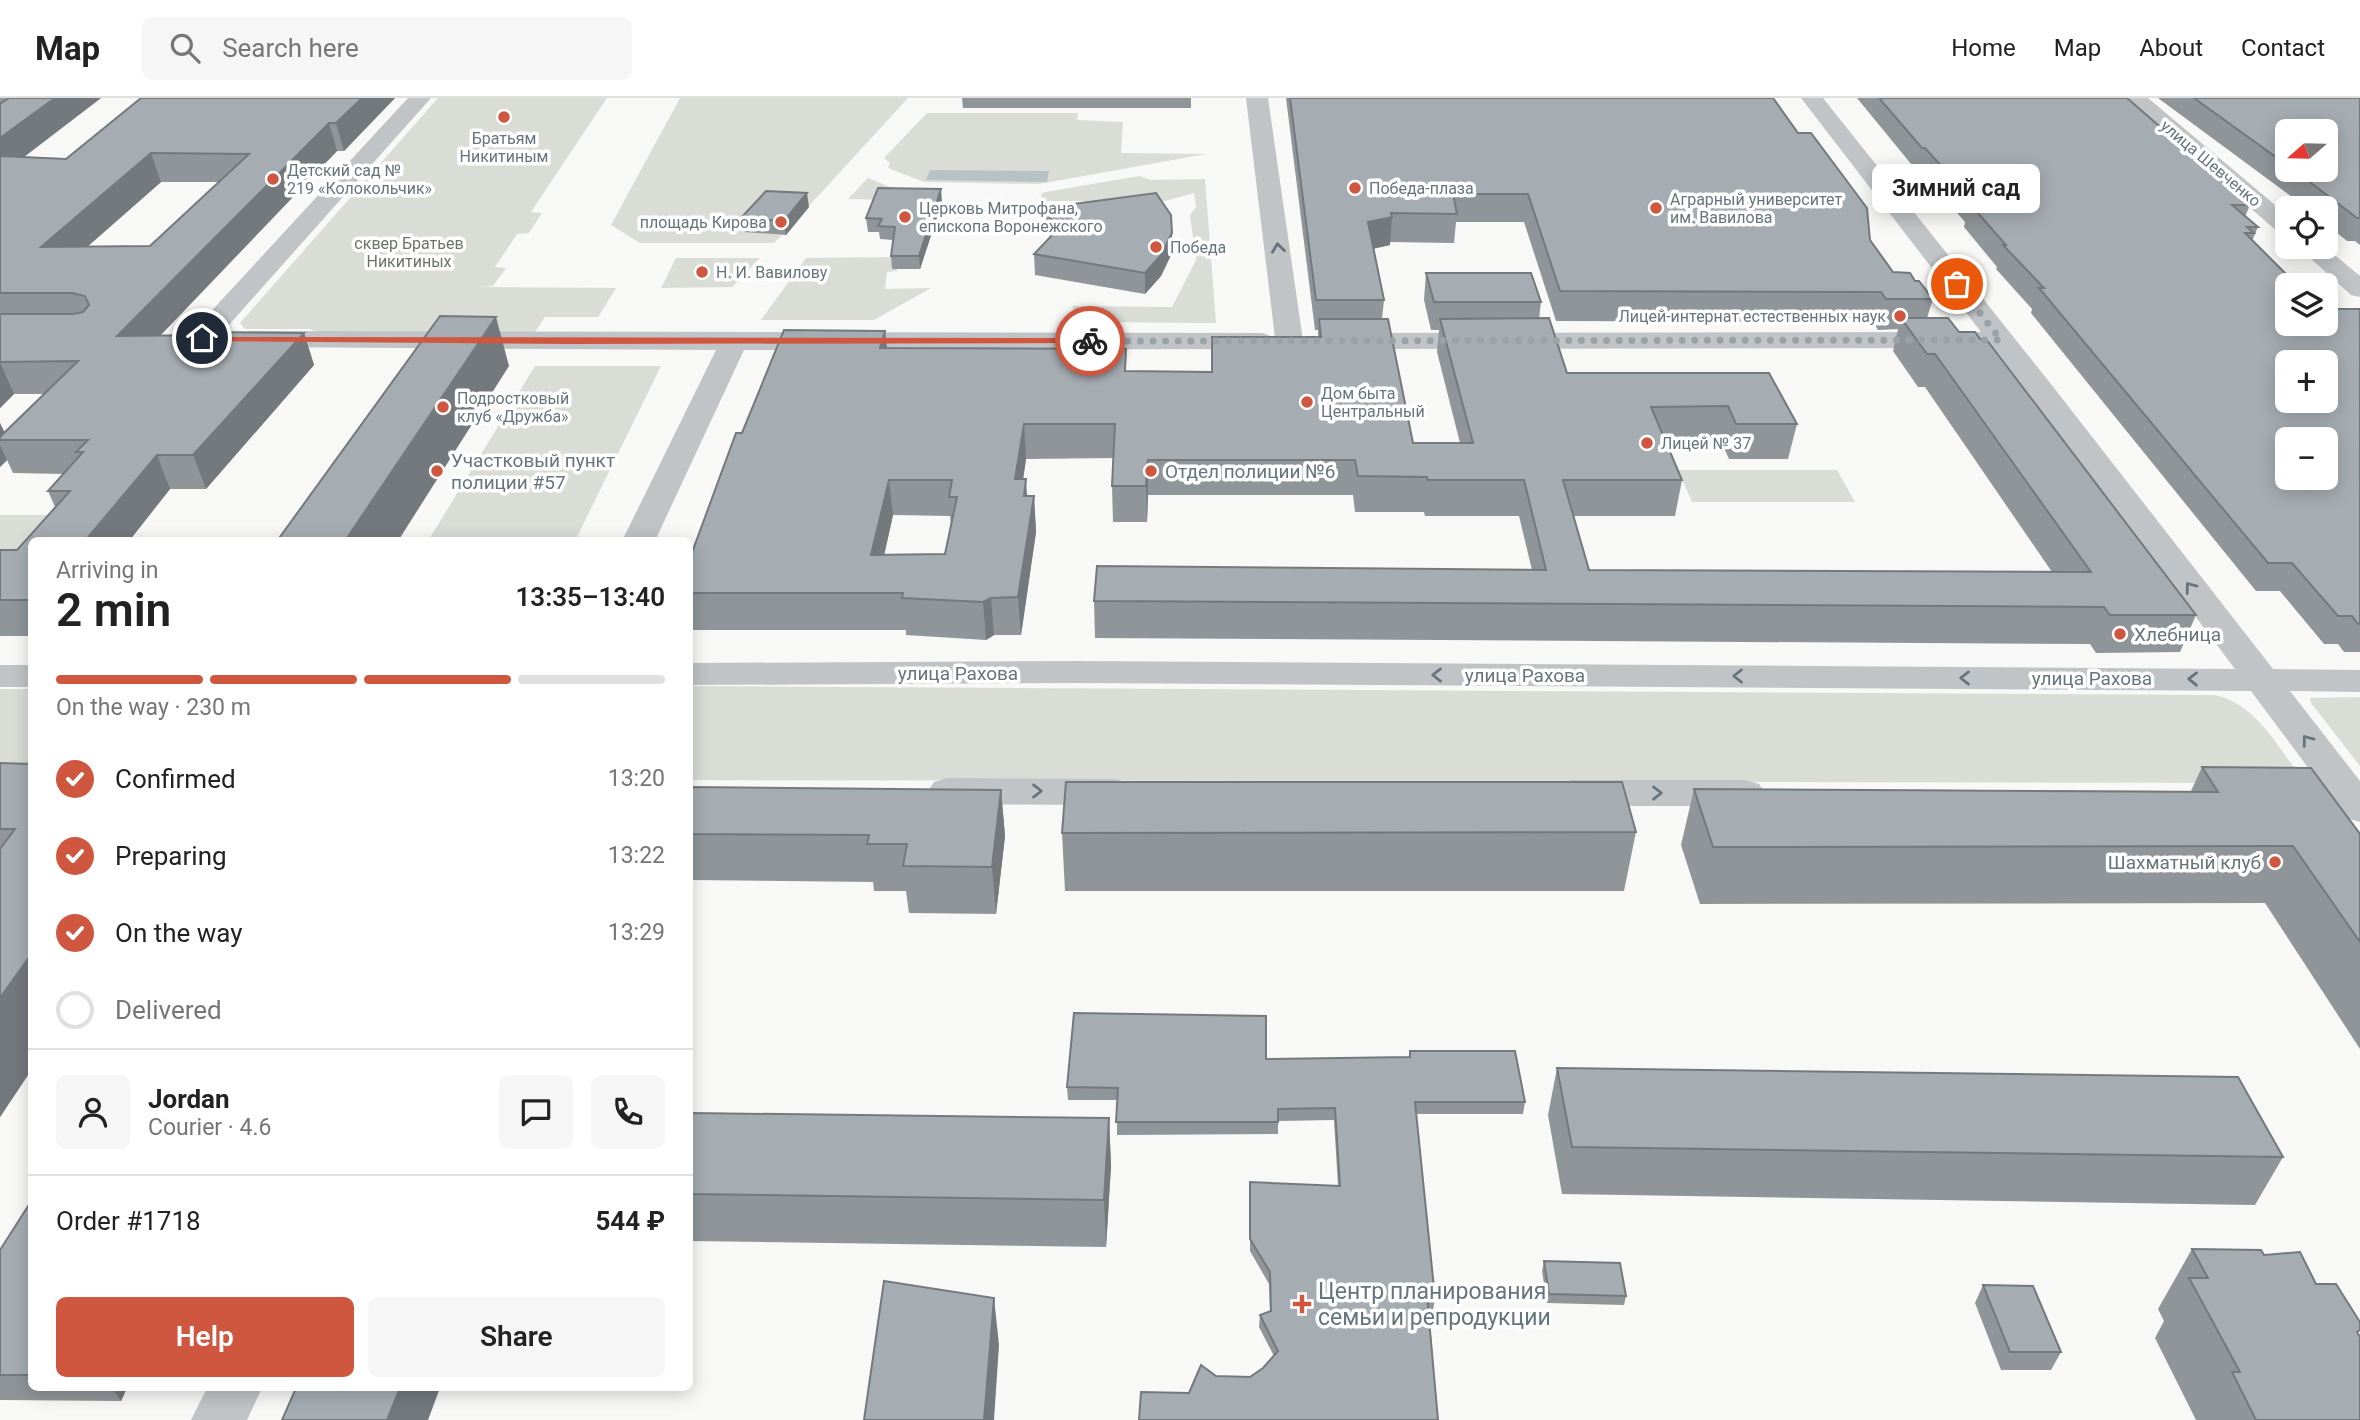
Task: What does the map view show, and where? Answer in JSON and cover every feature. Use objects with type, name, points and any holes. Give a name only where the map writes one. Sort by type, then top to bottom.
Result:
[{"type":"street","points":[[420,98],[202,338],[734,342],[2001,340]]},
{"type":"street","points":[[1240,98],[1280,341]]},
{"type":"street","points":[[1256,98],[1280,341]]},
{"type":"street","points":[[1812,98],[2356,799]]},
{"type":"street","name":"улица Шевченко","points":[[2135,98],[2275,217]]},
{"type":"street","points":[[2324,259],[2360,289]]},
{"type":"street","points":[[640,537],[734,342]]},
{"type":"street","name":"улица Рахова","points":[[693,674],[1078,672],[2360,681]]},
{"type":"street","points":[[0,676],[28,676]]},
{"type":"street","points":[[912,791],[1155,792]]},
{"type":"street","points":[[1540,793],[1776,793]]},
{"type":"street","points":[[2244,794],[2356,799]]},
{"type":"street","points":[[219,1420],[234,1391]]},
{"type":"green space","name":"сквер Братьев Никитиных","points":[[438,98],[607,98],[531,212],[542,213],[529,233],[517,234],[495,267],[506,268],[493,286],[481,287],[616,288],[598,317],[545,317],[535,332],[320,333],[310,329],[245,329],[240,323]]},
{"type":"green space","points":[[680,98],[908,98],[808,207],[764,204],[740,231],[782,235],[774,243],[640,243],[611,225]]},
{"type":"green space","points":[[927,113],[1078,113],[1077,120],[1123,122],[1121,153],[1206,154],[1039,184],[924,182],[888,168],[890,163],[884,158]]},
{"type":"green space","points":[[1139,176],[1151,180],[1205,179],[1216,323],[1072,322],[1073,306],[1172,307],[1196,260],[1190,215],[1196,207],[1194,193],[1165,201],[1040,201],[1042,193]]},
{"type":"green space","points":[[868,178],[902,192],[900,200],[848,199]]},
{"type":"green space","points":[[900,257],[897,271],[887,272],[885,289],[931,288],[874,320],[761,320],[806,258]]},
{"type":"green space","points":[[676,258],[760,258],[732,287],[661,288]]},
{"type":"green space","points":[[535,366],[661,366],[577,537],[430,537]]},
{"type":"green space","points":[[1678,470],[1837,470],[1855,502],[1692,502]]},
{"type":"green space","points":[[0,515],[47,515],[4,562],[0,562]]},
{"type":"green space","points":[[693,686],[2214,695],[2228,699],[2253,715],[2299,774],[2270,783],[693,780]]},
{"type":"green space","points":[[0,689],[28,689],[28,771],[0,771]]},
{"type":"green space","points":[[2360,697],[2360,766],[2311,703],[2310,698]]},
{"type":"shaded area","points":[[930,170],[1049,171],[1047,182],[926,180]]},
{"type":"building","points":[[9,98],[55,98],[0,138],[0,104]]},
{"type":"building","points":[[141,98],[362,98],[336,123],[329,123],[117,336],[211,335],[213,332],[304,333],[193,455],[157,455],[88,537],[29,537],[70,491],[48,491],[83,452],[76,452],[88,440],[0,440],[0,437],[78,361],[0,362],[0,314],[73,314],[83,312],[89,305],[85,296],[72,293],[0,293],[0,156],[66,159]],"holes":[[[151,153],[249,154],[150,246],[41,247]]]},
{"type":"building","name":"Аграрный университет им. Вавилова","points":[[1290,98],[1773,98],[1798,133],[1811,133],[1867,208],[1870,240],[1893,272],[1910,273],[1933,299],[1886,299],[1881,292],[1560,291],[1528,194],[1453,194],[1457,214],[1391,213],[1392,217],[1368,222],[1384,300],[1316,300]]},
{"type":"building","points":[[1879,98],[2127,98],[2250,205],[2232,205],[2258,227],[2247,227],[2254,233],[2245,233],[2285,273],[2275,273],[2275,336],[2338,336],[2338,309],[2360,309],[2360,624],[2352,616],[2338,616],[2292,563],[2268,563],[2039,288],[2044,288],[2003,245],[2006,245],[1970,204],[1976,204],[1925,148],[1922,148]]},
{"type":"building","points":[[2194,98],[2360,98],[2360,218],[2338,204],[2338,196],[2328,196],[2310,182],[2338,182],[2338,119],[2275,119],[2275,156]]},
{"type":"building","points":[[878,188],[941,189],[919,256],[891,256],[895,227],[878,226],[882,219],[866,218]]},
{"type":"building","points":[[766,191],[807,193],[784,221],[741,218]]},
{"type":"building","name":"Победа","points":[[1156,193],[1171,215],[1172,233],[1161,255],[1145,273],[1034,254],[1058,229],[1043,208]]},
{"type":"building","points":[[1426,273],[1531,273],[1541,302],[1434,302]]},
{"type":"building","points":[[440,316],[496,317],[348,537],[280,537]]},
{"type":"building","points":[[1549,318],[1567,373],[1769,373],[1797,424],[1736,424],[1728,406],[1651,407],[1682,480],[1563,480],[1589,570],[2091,572],[1935,354],[1927,354],[1901,318],[1948,318],[1959,332],[1975,332],[1980,339],[1986,339],[2196,615],[2110,615],[2104,607],[1094,601],[1097,566],[1546,570],[1524,480],[1428,480],[1427,477],[1358,476],[1355,460],[1148,460],[1146,486],[1112,486],[1115,424],[1024,424],[1015,479],[1026,479],[1024,496],[1034,496],[1018,597],[991,598],[983,602],[902,598],[903,593],[693,593],[693,550],[736,433],[742,433],[784,330],[885,331],[880,348],[1126,349],[1125,371],[1212,372],[1212,337],[1321,337],[1319,319],[1388,319],[1413,443],[1473,443],[1440,319]],"holes":[[[889,480],[952,480],[949,497],[957,497],[945,554],[871,555]]]},
{"type":"building","points":[[28,538],[28,600],[0,600],[0,550],[17,550]]},
{"type":"building","points":[[0,763],[28,764],[28,959],[0,998],[0,849],[15,829],[0,829]]},
{"type":"building","points":[[2202,767],[2311,768],[2360,834],[2360,942],[2293,846],[1713,847],[1694,789],[2218,792]]},
{"type":"building","points":[[1066,782],[1622,782],[1636,832],[1062,833]]},
{"type":"building","points":[[693,787],[1001,790],[992,867],[903,866],[907,844],[867,844],[869,835],[693,834]]},
{"type":"building","points":[[1074,1013],[1266,1016],[1266,1059],[1410,1057],[1410,1051],[1515,1051],[1525,1102],[1415,1102],[1435,1298],[1427,1297],[1438,1420],[1139,1420],[1141,1392],[1189,1393],[1201,1365],[1216,1376],[1250,1377],[1263,1368],[1278,1351],[1260,1315],[1271,1311],[1270,1272],[1250,1239],[1250,1182],[1340,1186],[1335,1108],[1278,1109],[1278,1122],[1116,1122],[1118,1088],[1067,1087]]},
{"type":"building","points":[[1557,1068],[2238,1077],[2283,1157],[1572,1147]]},
{"type":"building","points":[[693,1113],[1109,1118],[1104,1200],[693,1194]]},
{"type":"building","points":[[28,1206],[28,1375],[0,1375],[0,1250]]},
{"type":"building","points":[[2192,1249],[2261,1250],[2264,1255],[2300,1252],[2316,1284],[2336,1284],[2360,1322],[2360,1330],[2357,1332],[2360,1337],[2360,1420],[2256,1420],[2232,1372],[2240,1372],[2189,1278],[2208,1278]]},
{"type":"building","points":[[1544,1261],[1620,1263],[1626,1296],[1549,1294]]},
{"type":"building","points":[[884,1281],[994,1298],[984,1420],[864,1420]]},
{"type":"building","points":[[1983,1285],[2033,1286],[2061,1352],[2010,1352]]},
{"type":"building","points":[[295,1391],[399,1391],[387,1420],[282,1420]]},
{"type":"way so far","points":[[1090,341],[2001,340],[1957,284]]},
{"type":"place","name":"Братьям Никитиным","points":[[504,117]]},
{"type":"place","name":"Детский сад № 219 «Колокольчик»","points":[[273,179]]},
{"type":"place","name":"Победа-плаза","points":[[1355,188]]},
{"type":"place","name":"Аграрный университет им. Вавилова","points":[[1656,208]]},
{"type":"place","name":"Церковь Митрофана, епископа Воронежского","points":[[905,217]]},
{"type":"place","name":"площадь Кирова","points":[[781,222]]},
{"type":"place","name":"Победа","points":[[1156,247]]},
{"type":"place","name":"Н. И. Вавилову","points":[[702,272]]},
{"type":"place","name":"Зимний сад","points":[[1957,284]]},
{"type":"place","name":"Лицей-интернат естественных наук","points":[[1900,316]]},
{"type":"place","name":"Дом быта Центральный","points":[[1307,402]]},
{"type":"place","name":"Подростковый клуб «Дружба»","points":[[443,407]]},
{"type":"place","name":"Лицей № 37","points":[[1647,443]]},
{"type":"place","name":"Участковый пункт полиции #57","points":[[437,471]]},
{"type":"place","name":"Отдел полиции №6","points":[[1151,471]]},
{"type":"place","name":"Хлебница","points":[[2120,634]]},
{"type":"place","name":"Шахматный клуб","points":[[2275,862]]},
{"type":"place","name":"Центр планирования семьи и репродукции","points":[[1302,1304]]},
{"type":"route","points":[[202,338],[422,341],[1090,341]]}]
